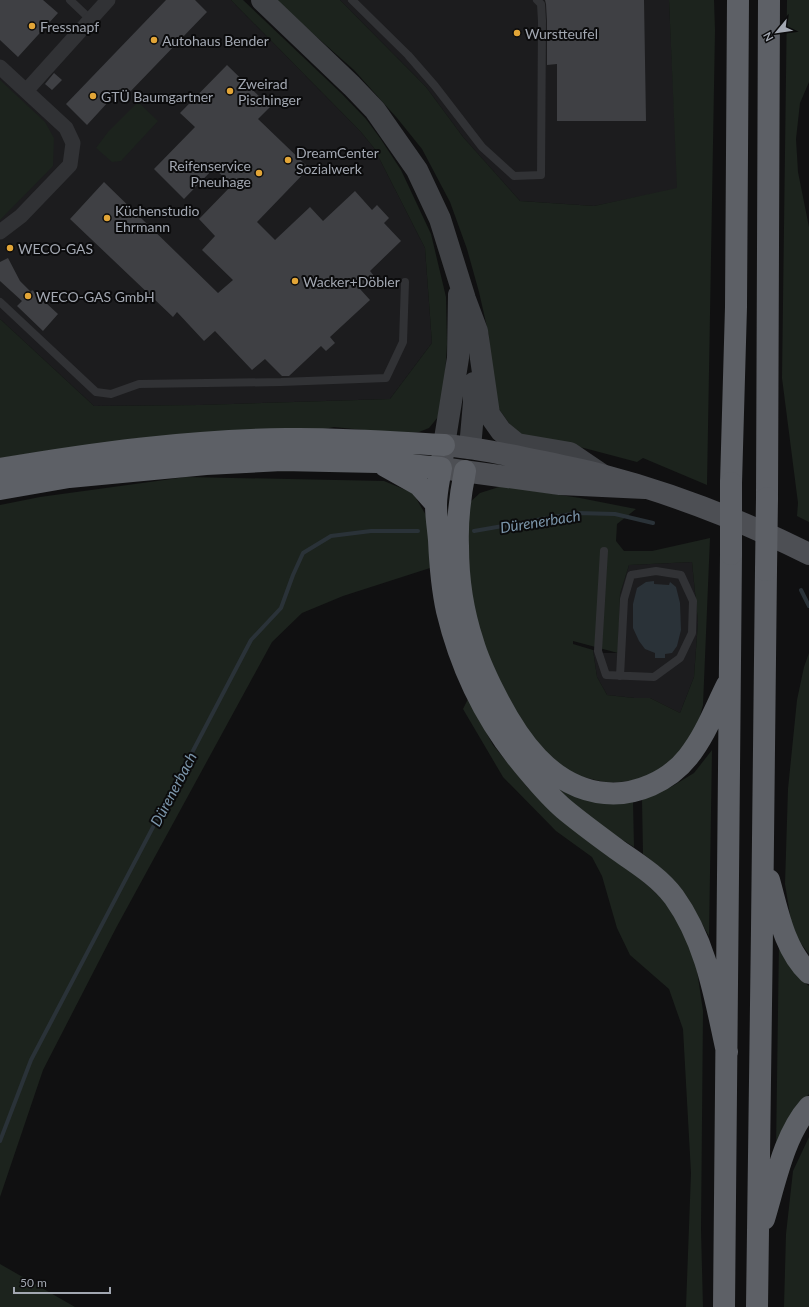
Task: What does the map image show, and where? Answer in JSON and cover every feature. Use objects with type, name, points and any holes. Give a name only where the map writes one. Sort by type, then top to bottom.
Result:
[{"type":"highway","points":[[724,1307],[731,554],[736,307],[738,0]]},
{"type":"highway","points":[[757,1307],[767,498],[769,0]]},
{"type":"highway","points":[[0,469],[120,451],[285,439],[355,440],[444,445]]},
{"type":"highway","points":[[0,489],[69,477],[206,464],[282,460],[377,462],[441,468],[436,504],[443,584],[447,611],[458,649],[472,683],[502,738],[540,785],[563,808],[637,864],[673,896],[689,920],[700,944],[711,978],[726,1052]]},
{"type":"highway","points":[[377,462],[419,485],[436,504]]},
{"type":"highway","points":[[465,471],[460,495],[458,548],[464,606],[473,642],[486,676],[500,705],[530,751],[548,769],[570,783],[593,792],[611,793],[637,790],[664,778],[688,757],[701,738],[730,678]]},
{"type":"highway","points":[[762,857],[784,936],[800,964],[809,973]]},
{"type":"highway","points":[[757,1241],[783,1157],[791,1137],[804,1112],[809,1106]]},
{"type":"main road","points":[[262,0],[321,55],[375,110],[417,170],[440,219],[462,289],[477,330],[489,414],[501,431],[517,444],[570,454],[602,475]]},
{"type":"main road","points":[[462,289],[458,358],[441,468],[560,484],[645,488]]},
{"type":"main road","points":[[462,289],[473,351],[474,402],[470,448],[465,471]]},
{"type":"main road","points":[[444,445],[487,450],[602,475],[645,488],[746,525],[809,554]]},
{"type":"street","points":[[26,91],[108,0]]},
{"type":"street","points":[[0,67],[66,128],[73,143],[70,165],[22,216],[0,232]]},
{"type":"lane","points":[[70,0],[90,19]]},
{"type":"lane","points":[[352,0],[408,55],[435,86],[482,147],[514,176],[541,175],[542,21],[541,4],[537,0]]},
{"type":"lane","points":[[0,302],[96,392],[111,394],[139,384],[281,382],[386,378],[403,342],[405,282]]},
{"type":"lane","points":[[604,550],[598,650],[606,675],[620,676],[654,677],[680,658],[692,633],[693,601],[682,575],[656,571],[631,576],[624,599],[620,676]]},
{"type":"shaded area","points":[[0,0],[231,0],[361,132],[374,148],[425,248],[432,343],[390,399],[202,405],[94,406],[0,319]]},
{"type":"shaded area","points":[[231,0],[243,0],[342,94],[366,119],[401,170],[431,234],[446,297],[447,344],[445,377],[438,417],[429,428],[419,432],[404,434],[334,427],[320,430],[139,438],[0,458],[0,319],[94,406],[199,405],[390,399],[432,343],[425,248],[374,148],[361,132]]},
{"type":"shaded area","points":[[275,0],[340,0],[426,87],[463,137],[520,201],[594,206],[677,188],[669,0],[714,0],[715,30],[707,485],[643,458],[637,462],[584,448],[536,439],[516,433],[491,398],[489,336],[479,292],[467,249],[450,202],[422,149],[397,118],[354,70]]},
{"type":"shaded area","points":[[340,0],[669,0],[678,189],[594,206],[520,201],[463,137],[426,87]]},
{"type":"shaded area","points":[[787,0],[809,0],[809,82],[800,103],[796,139],[798,172],[809,227],[809,522],[797,516],[798,503],[782,378]]},
{"type":"shaded area","points":[[0,80],[45,122],[54,138],[53,166],[0,220]]},
{"type":"shaded area","points":[[138,102],[158,121],[121,161],[112,162],[96,148],[108,132]]},
{"type":"shaded area","points":[[186,477],[384,481],[413,493],[427,517],[430,568],[343,596],[302,613],[272,642],[116,928],[43,1070],[0,1197],[0,505],[40,497]]},
{"type":"shaded area","points":[[502,486],[580,498],[636,509],[617,524],[616,541],[624,551],[652,551],[710,538],[703,705],[695,734],[677,758],[657,773],[631,781],[609,783],[578,776],[547,756],[522,727],[478,634],[469,583],[467,505],[480,493]],"holes":[[[692,562],[698,622],[694,677],[680,713],[650,698],[607,695],[597,677],[593,650],[573,644],[573,641],[618,653],[620,594],[629,565]]]},
{"type":"shaded area","points":[[692,562],[698,622],[694,677],[680,713],[650,698],[607,695],[597,677],[593,650],[603,653],[618,653],[620,594],[629,565]]},
{"type":"shaded area","points":[[654,581],[654,584],[669,585],[670,582],[676,587],[680,603],[681,630],[677,646],[672,653],[665,654],[665,658],[655,658],[655,653],[645,649],[639,641],[633,628],[633,604],[637,588],[646,582]]},
{"type":"shaded area","points":[[809,653],[809,954],[793,933],[785,884],[788,789],[797,700],[804,667]]},
{"type":"shaded area","points":[[468,699],[493,745],[528,788],[589,839],[623,864],[654,891],[673,911],[695,957],[703,1011],[701,1230],[703,1307],[686,1307],[691,1173],[683,1029],[669,989],[630,955],[617,928],[602,876],[592,857],[556,831],[503,777],[463,709]]},
{"type":"shaded area","points":[[712,750],[709,936],[696,913],[672,881],[643,854],[642,800],[671,787],[694,773]]},
{"type":"shaded area","points":[[543,778],[633,802],[634,847],[595,823]]},
{"type":"shaded area","points":[[779,941],[804,982],[809,986],[809,1094],[796,1110],[776,1151]]},
{"type":"shaded area","points":[[809,1137],[809,1307],[784,1307],[786,1234],[793,1171]]},
{"type":"shaded area","points":[[0,1264],[75,1307],[0,1307]]},
{"type":"building","points":[[0,0],[43,0],[58,13],[18,57],[0,40]]},
{"type":"building","name":"Autohaus Bender","points":[[166,0],[195,0],[207,12],[127,95],[120,89],[87,125],[66,104]]},
{"type":"building","points":[[545,0],[644,0],[646,121],[557,121],[557,64],[547,65],[547,21]]},
{"type":"building","points":[[227,65],[270,107],[258,119],[309,168],[257,222],[275,240],[310,207],[323,221],[355,191],[372,210],[377,205],[389,218],[384,223],[401,241],[370,271],[374,276],[360,289],[370,300],[330,337],[335,343],[326,351],[321,346],[289,376],[282,376],[265,359],[252,370],[215,331],[204,341],[177,312],[173,317],[70,219],[104,182],[218,293],[233,280],[202,250],[215,236],[199,219],[232,185],[214,168],[184,199],[154,169],[195,127],[180,113]]},
{"type":"building","points":[[54,73],[62,80],[52,90],[45,84]]},
{"type":"building","name":"WECO-GAS GmbH","points":[[8,258],[20,281],[58,314],[43,331],[17,306],[22,301],[0,281],[0,262]]},
{"type":"waterway","name":"Dürenerbach","points":[[474,531],[577,513],[615,514],[653,523]]},
{"type":"waterway","name":"Dürenerbach","points":[[0,1141],[31,1060],[251,640],[281,608],[303,553],[331,536],[371,531],[418,531]]},
{"type":"waterway","points":[[801,590],[809,606]]},
{"type":"place","name":"Fressnapf","points":[[32,26]]},
{"type":"place","name":"Wurstteufel","points":[[517,33]]},
{"type":"place","name":"Autohaus Bender","points":[[154,40]]},
{"type":"place","name":"Zweirad Pischinger","points":[[230,91]]},
{"type":"place","name":"GTÜ Baumgartner","points":[[93,96]]},
{"type":"place","name":"DreamCenter Sozialwerk","points":[[288,160]]},
{"type":"place","name":"Reifenservice Pneuhage","points":[[259,173]]},
{"type":"place","name":"Küchenstudio Ehrmann","points":[[107,218]]},
{"type":"place","name":"WECO-GAS","points":[[10,248]]},
{"type":"place","name":"Wacker+Döbler","points":[[295,281]]},
{"type":"place","name":"WECO-GAS GmbH","points":[[28,296]]}]
